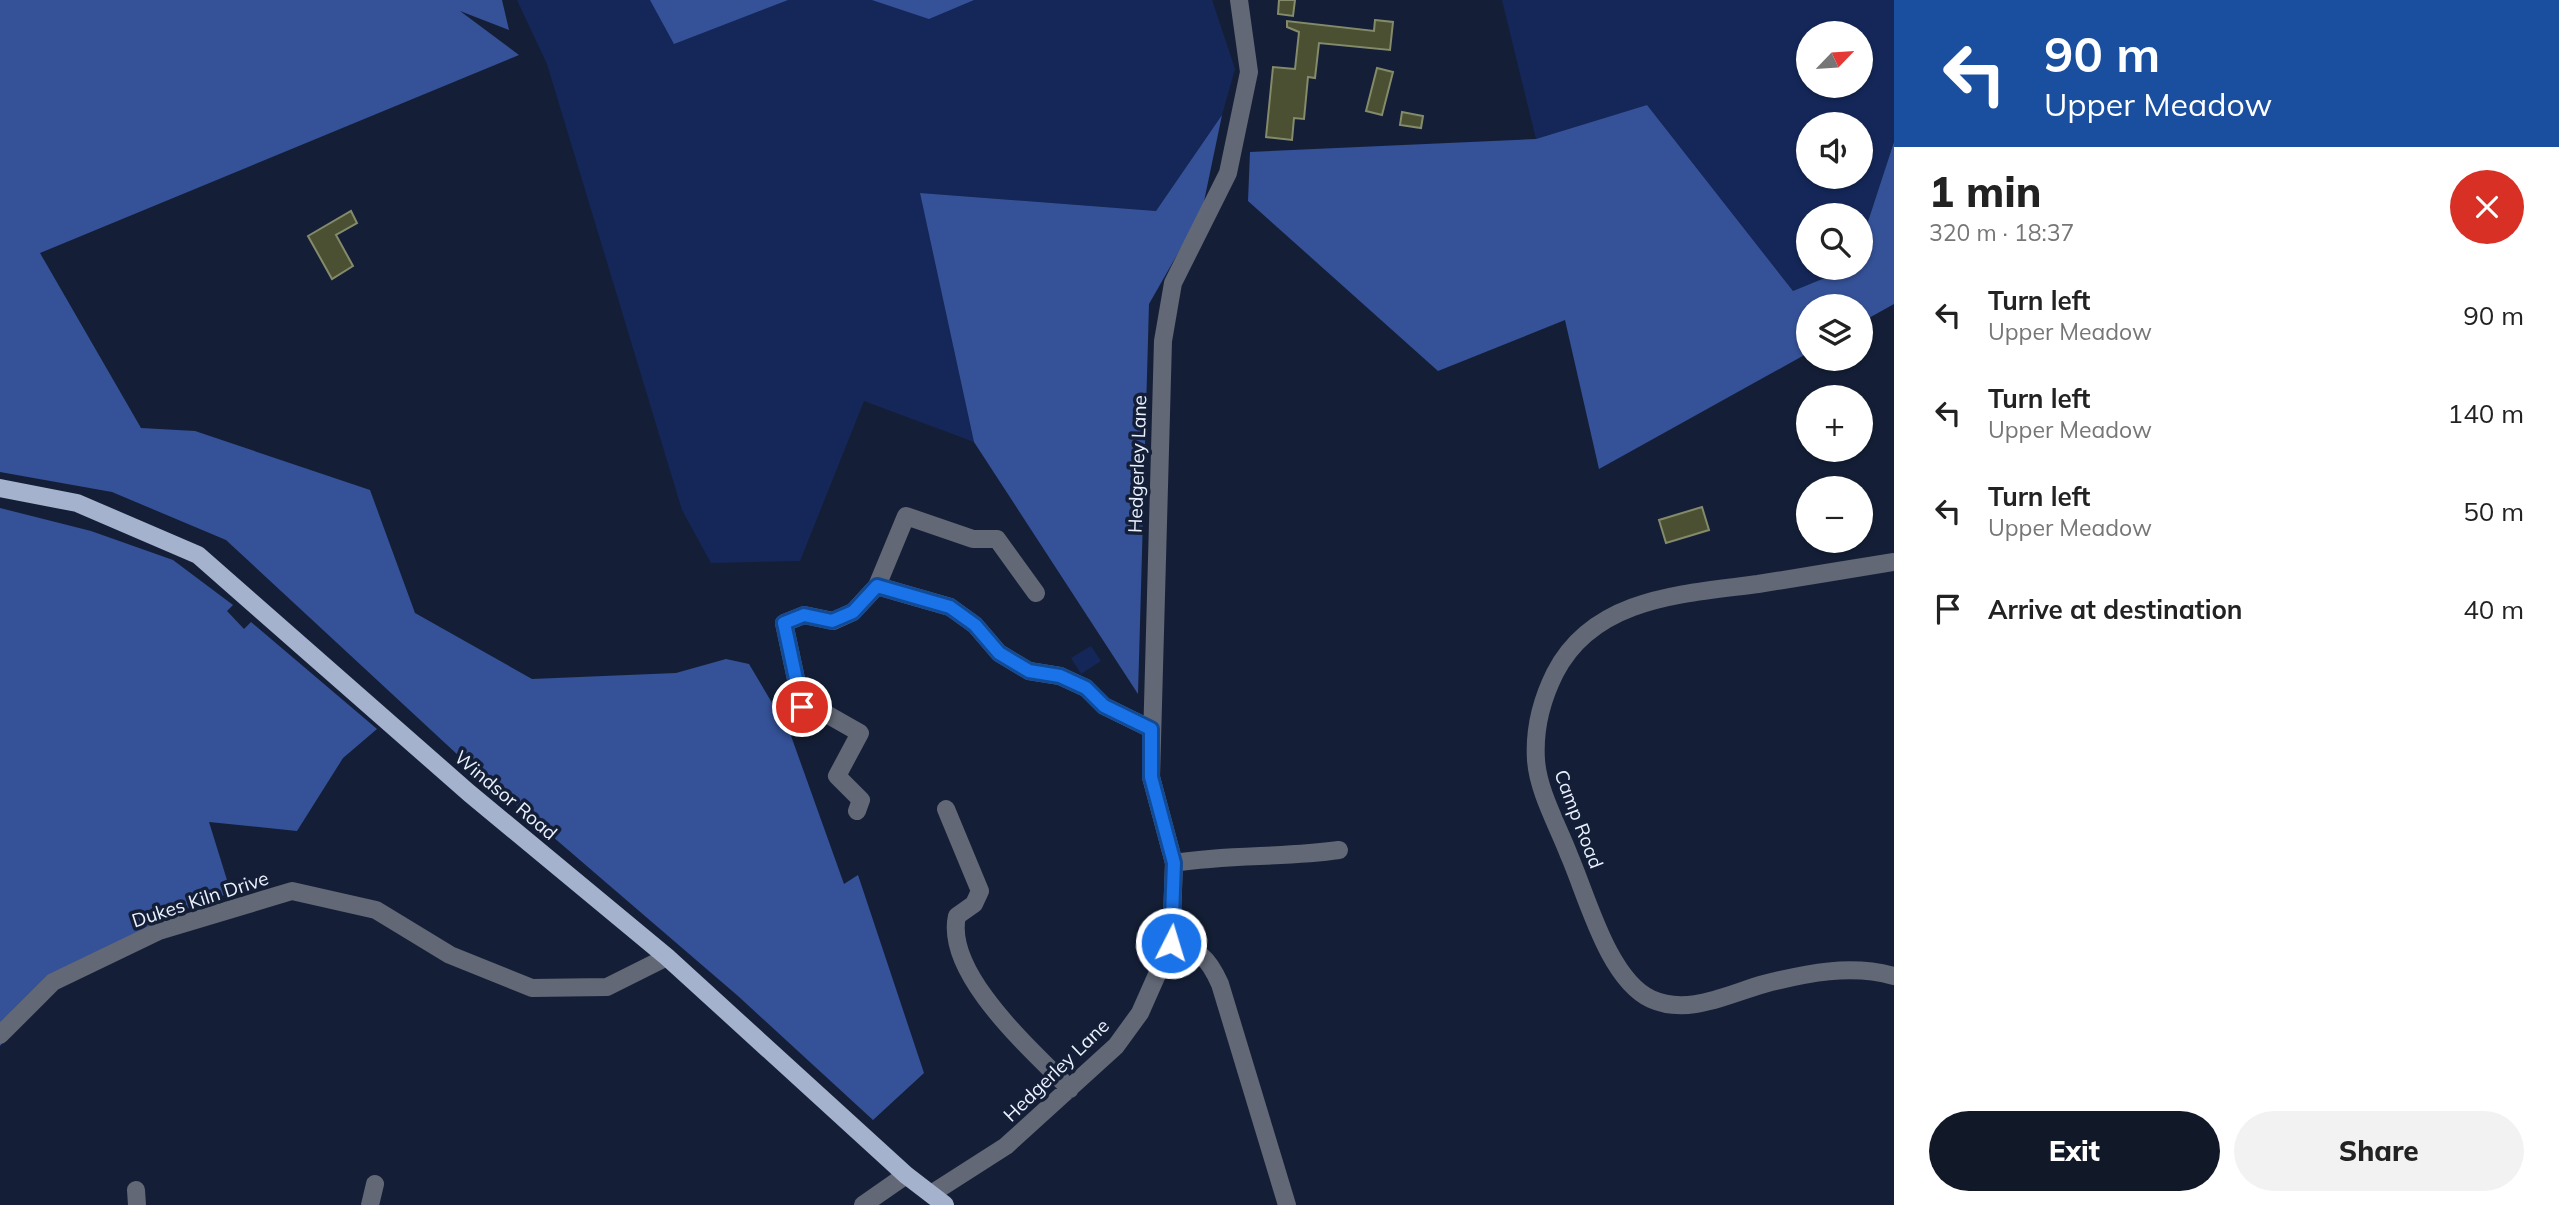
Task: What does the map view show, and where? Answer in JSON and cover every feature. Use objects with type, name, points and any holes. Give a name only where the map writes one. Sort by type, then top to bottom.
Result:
[{"type":"main road","name":"Windsor Road","points":[[0,488],[77,503],[198,555],[469,793],[667,957],[906,1175],[938,1200]]},
{"type":"street","name":"Hedgerley Lane","points":[[938,1200],[1006,1146],[1116,1046],[1140,1013],[1171,943],[1174,863],[1151,777],[1151,729],[1157,641],[1156,522],[1165,318],[1173,283],[1228,173],[1250,72],[1243,3]]},
{"type":"street","points":[[857,811],[860,800],[838,776],[860,733],[801,703],[784,623],[804,615],[832,621],[853,612],[877,586],[906,516],[972,539],[997,539],[1036,593]]},
{"type":"street","name":"Camp Road","points":[[1894,562],[1697,592],[1640,603],[1615,613],[1591,628],[1560,663],[1547,688],[1537,720],[1536,761],[1545,795],[1606,942],[1626,979],[1638,991],[1676,1006],[1701,1003],[1763,984],[1828,971],[1867,969],[1894,976]]},
{"type":"street","points":[[877,586],[950,607],[975,625],[999,653],[1029,671],[1060,676],[1086,688],[1104,706],[1151,729]]},
{"type":"street","points":[[946,808],[980,891],[974,904],[957,916],[954,929],[966,963],[981,995],[1070,1089]]},
{"type":"street","points":[[1174,863],[1205,858],[1303,855],[1339,850]]},
{"type":"street","name":"Dukes Kiln Drive","points":[[0,1035],[53,982],[159,931],[292,891],[376,910],[450,955],[532,988],[607,987],[667,957]]},
{"type":"street","points":[[1171,943],[1199,952],[1210,963],[1220,984],[1287,1205]]},
{"type":"street","points":[[863,1205],[906,1175]]},
{"type":"street","points":[[370,1205],[375,1184]]},
{"type":"shaded area","points":[[0,0],[502,0],[509,30],[460,11],[519,55],[40,253],[141,428],[195,431],[370,490],[415,613],[532,679],[676,673],[726,659],[749,664],[790,733],[844,884],[858,875],[924,1073],[873,1120],[738,996],[459,756],[226,540],[112,492],[0,472]]},
{"type":"shaded area","points":[[517,0],[1212,0],[1235,69],[1222,115],[1156,211],[920,193],[974,442],[864,401],[800,561],[711,563],[682,510],[547,64]]},
{"type":"shaded area","points":[[650,0],[788,0],[674,44]]},
{"type":"shaded area","points":[[872,0],[974,0],[929,19]]},
{"type":"shaded area","points":[[1502,0],[1894,0],[1894,142],[1873,206],[1873,203],[1796,203],[1796,280],[1820,280],[1793,291],[1647,105],[1536,139]]},
{"type":"shaded area","points":[[1647,105],[1793,291],[1820,280],[1873,280],[1873,206],[1894,142],[1894,304],[1873,316],[1873,294],[1796,294],[1796,360],[1599,469],[1565,320],[1438,371],[1248,201],[1250,152],[1536,139]]},
{"type":"shaded area","points":[[1222,115],[1202,211],[1149,304],[1138,694],[974,442],[920,193],[1156,211]]},
{"type":"shaded area","points":[[0,508],[91,531],[173,560],[233,605],[227,611],[244,629],[251,622],[377,729],[343,758],[297,831],[209,822],[231,893],[199,903],[68,968],[0,1046]]},
{"type":"shaded area","points":[[1091,646],[1101,661],[1081,674],[1071,658]]},
{"type":"building","points":[[1279,0],[1295,0],[1293,16],[1278,14]]},
{"type":"building","points":[[1375,20],[1393,22],[1390,50],[1319,43],[1315,78],[1308,77],[1304,119],[1294,118],[1292,140],[1266,137],[1273,67],[1295,69],[1299,32],[1287,27],[1287,21],[1374,31]]},
{"type":"building","points":[[1377,68],[1393,72],[1382,115],[1366,111]]},
{"type":"building","points":[[1402,112],[1423,116],[1421,128],[1400,125]]},
{"type":"building","points":[[351,211],[357,223],[336,235],[353,266],[332,279],[308,236]]},
{"type":"building","points":[[1702,507],[1709,530],[1666,543],[1659,520]]},
{"type":"route","points":[[802,707],[784,623],[804,615],[832,621],[853,612],[877,586],[950,607],[975,625],[999,653],[1029,671],[1060,676],[1086,688],[1104,706],[1151,729],[1151,777],[1174,863],[1175,900],[1171,943]]}]
